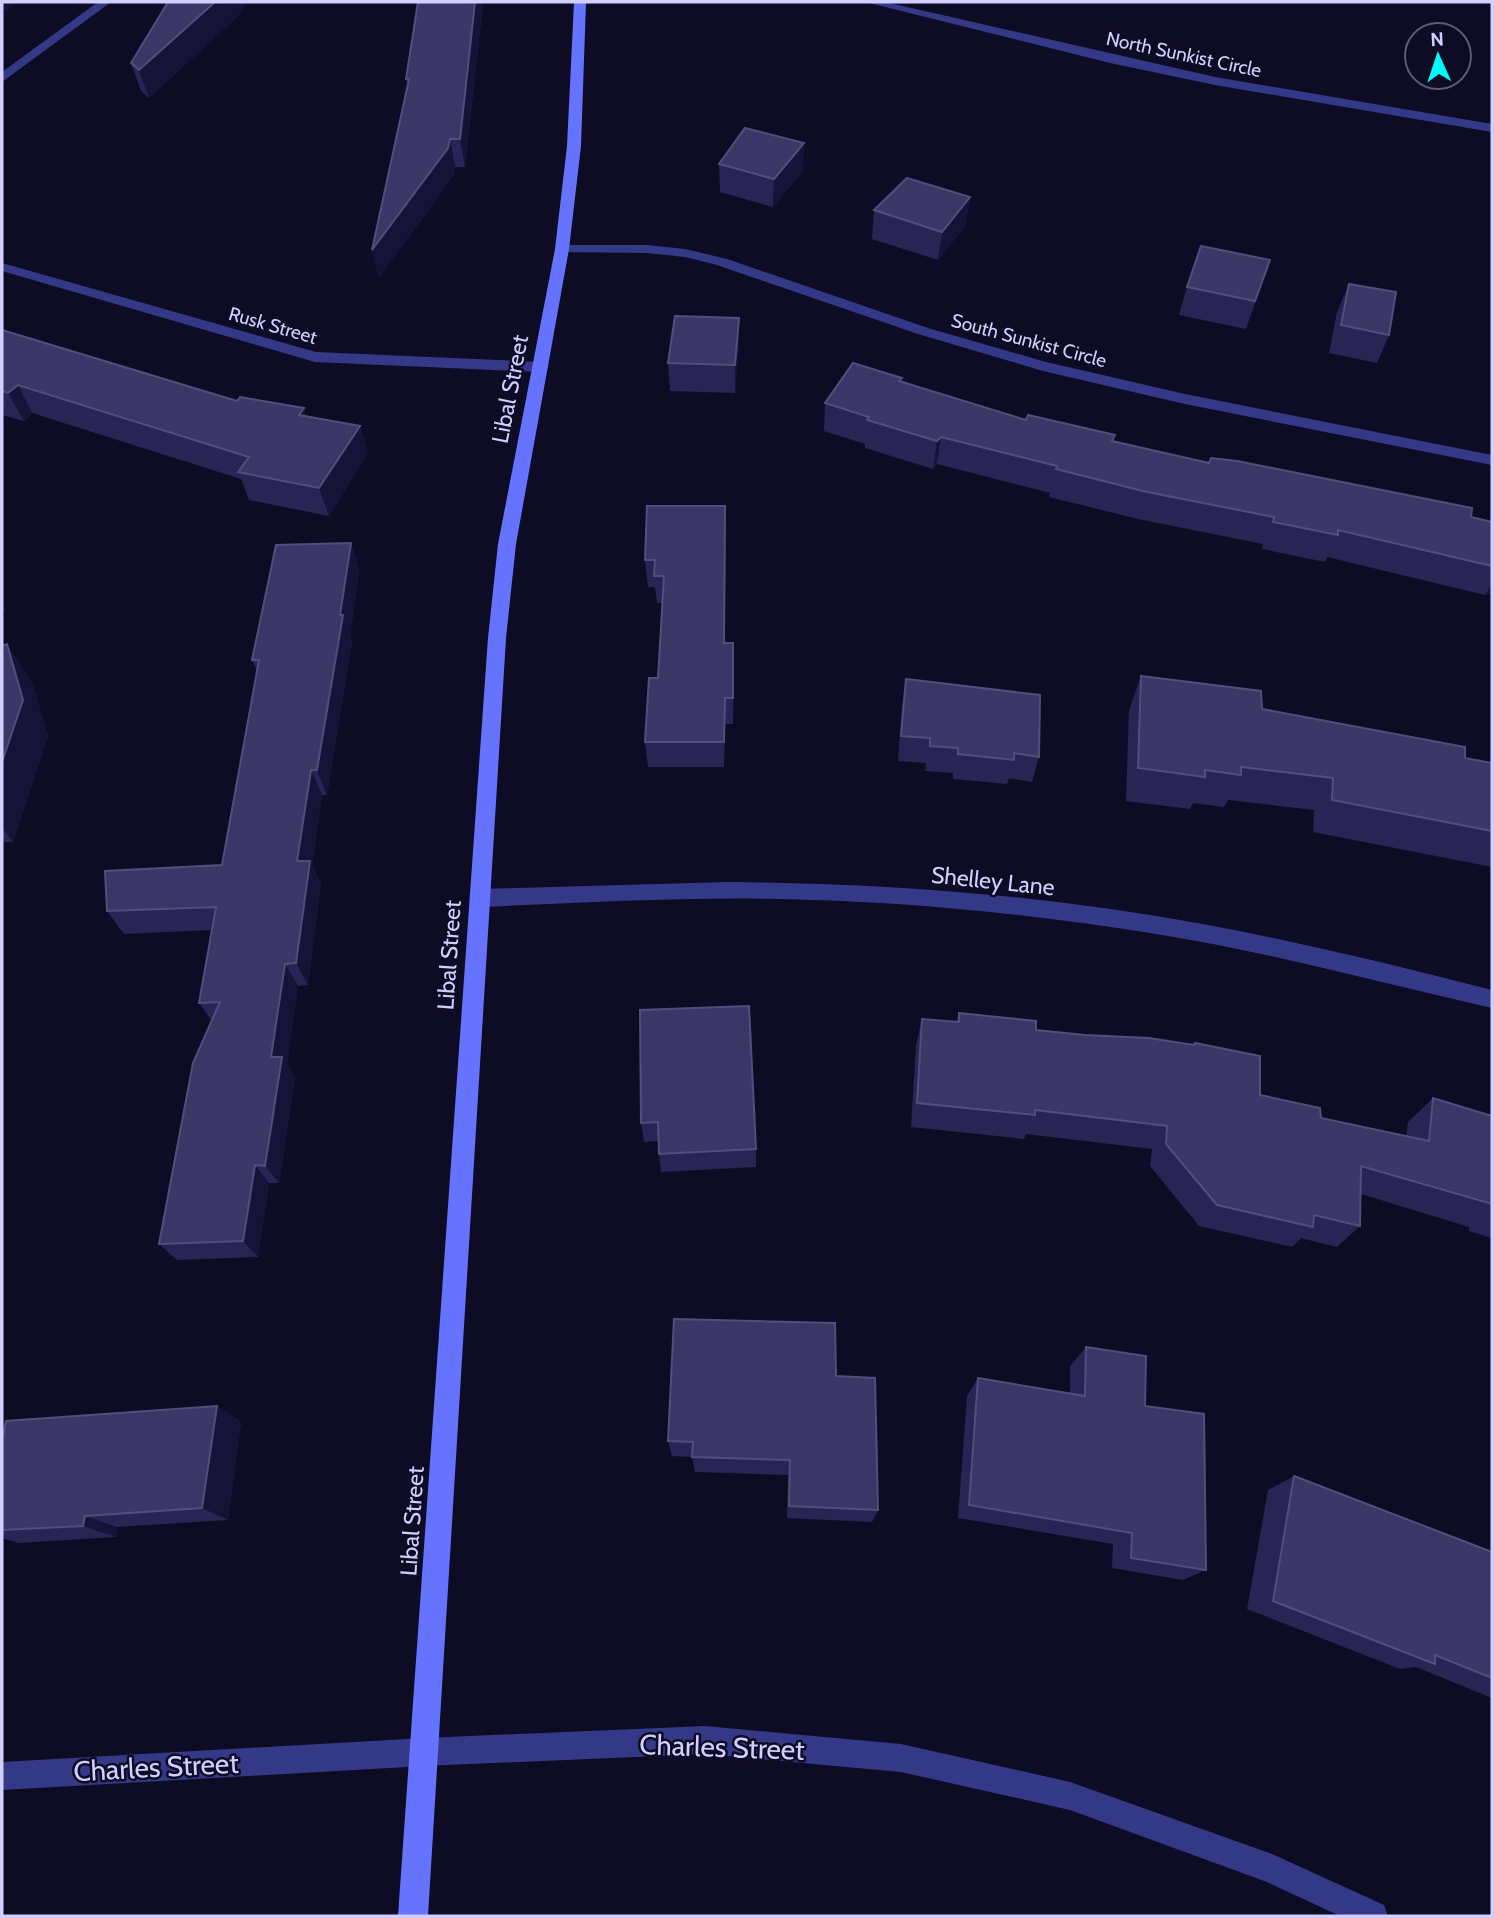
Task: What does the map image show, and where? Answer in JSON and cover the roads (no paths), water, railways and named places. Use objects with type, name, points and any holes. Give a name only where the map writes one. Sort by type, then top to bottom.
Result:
[{"type":"street","points":[[2,78],[105,2]]},
{"type":"street","name":"Libal Street","points":[[412,1916],[497,638],[507,544],[562,249],[574,146],[580,2]]},
{"type":"street","name":"North Sunkist Circle","points":[[871,2],[1215,81],[1492,128]]},
{"type":"street","name":"South Sunkist Circle","points":[[562,249],[647,249],[685,253],[722,262],[923,331],[1043,366],[1198,401],[1492,460]]},
{"type":"street","name":"Rusk Street","points":[[2,267],[316,357],[541,368]]},
{"type":"street","name":"Shelley Lane","points":[[480,898],[715,890],[874,894],[1034,908],[1196,932],[1362,966],[1492,999]]},
{"type":"street","name":"Charles Street","points":[[2,1776],[424,1752],[705,1740],[901,1758],[1070,1796],[1272,1869],[1373,1916]]}]
